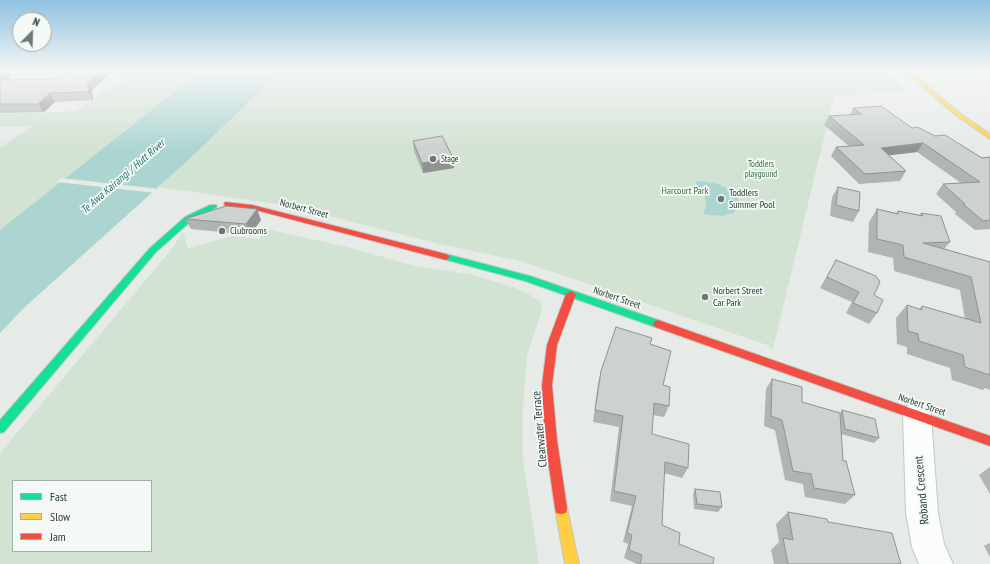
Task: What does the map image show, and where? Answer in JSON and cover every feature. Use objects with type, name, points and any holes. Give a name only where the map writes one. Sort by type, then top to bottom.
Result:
[{"type":"street","points":[[937,96],[990,137]]},
{"type":"street","name":"Norbert Street","points":[[228,204],[252,207],[527,278],[990,440]]},
{"type":"street","points":[[0,428],[153,250],[188,219],[213,207]]},
{"type":"street","name":"Clearwater Terrace","points":[[571,294],[552,345],[547,385],[552,448],[572,564]]},
{"type":"street","name":"Roband Crescent","points":[[917,415],[922,513],[928,547],[936,564]]},
{"type":"green space","points":[[97,96],[181,96],[0,242],[0,148],[32,126],[0,127],[0,114],[76,111]]},
{"type":"green space","name":"Harcourt Park","points":[[254,96],[834,96],[773,349],[767,345],[521,261],[439,244],[290,206],[159,187]]},
{"type":"green space","points":[[266,229],[355,249],[411,265],[474,275],[521,290],[540,301],[542,310],[527,356],[523,405],[523,460],[539,564],[0,564],[0,453],[171,250],[183,232],[188,248],[232,236],[259,239]]},
{"type":"water","name":"Te Awa Kairangi / Hutt River","points":[[169,96],[254,96],[185,163],[25,307],[0,333],[0,230]]},
{"type":"water","name":"Toddlers Summer Pool","points":[[700,181],[719,184],[728,189],[736,195],[739,201],[738,208],[733,213],[723,216],[703,214],[706,206],[705,197],[695,182]]},
{"type":"pier","points":[[61,178],[160,189],[156,193],[57,182]]},
{"type":"building","points":[[0,96],[46,96],[38,104],[0,104]]},
{"type":"building","points":[[881,106],[912,128],[917,127],[935,136],[945,135],[982,158],[990,157],[990,220],[983,221],[943,184],[980,182],[923,143],[881,148],[906,171],[865,174],[836,147],[864,145],[829,116],[861,114],[853,108]]},
{"type":"building","points":[[442,136],[453,158],[422,163],[413,141]]},
{"type":"building","points":[[838,187],[860,192],[859,211],[836,205]]},
{"type":"building","points":[[226,206],[257,209],[246,224],[185,219]]},
{"type":"building","points":[[877,209],[898,214],[898,211],[923,216],[921,213],[941,216],[950,242],[923,243],[990,262],[990,375],[965,367],[963,355],[919,341],[918,334],[908,331],[907,305],[922,310],[922,306],[981,323],[971,277],[904,257],[903,245],[877,239]]},
{"type":"building","points":[[836,260],[876,276],[880,282],[874,295],[883,300],[877,313],[853,303],[859,292],[827,277]]},
{"type":"building","points":[[616,327],[652,338],[650,344],[671,351],[663,385],[670,387],[669,406],[654,403],[652,434],[689,444],[688,468],[665,462],[662,525],[680,533],[679,544],[714,558],[713,564],[640,564],[642,555],[629,550],[632,535],[627,533],[636,496],[614,491],[623,416],[595,410],[601,371]]},
{"type":"building","points":[[772,379],[802,387],[802,402],[840,413],[843,461],[846,461],[855,495],[814,488],[811,474],[793,471],[782,420],[771,416]]},
{"type":"building","points":[[842,410],[875,419],[879,438],[845,429]]},
{"type":"building","points":[[695,489],[720,492],[722,507],[697,504]]},
{"type":"building","points":[[788,512],[827,519],[828,522],[892,533],[901,564],[788,564],[783,538],[793,540]]},
{"type":"traffic: fast","points":[[0,428],[153,250],[188,219],[213,207]]},
{"type":"traffic: fast","points":[[446,257],[527,278],[658,324]]},
{"type":"traffic: slow","points":[[937,96],[959,115],[990,137]]},
{"type":"traffic: slow","points":[[561,508],[572,564]]},
{"type":"traffic: jam","points":[[228,204],[252,207],[446,257]]},
{"type":"traffic: jam","points":[[561,508],[551,440],[547,385],[552,345],[571,294]]},
{"type":"traffic: jam","points":[[658,324],[990,441]]},
{"type":"place","name":"Stage","points":[[433,159]]},
{"type":"place","name":"Toddlers Summer Pool","points":[[721,199]]},
{"type":"place","name":"Clubrooms","points":[[222,231]]},
{"type":"place","name":"Norbert Street Car Park","points":[[705,297]]},
{"type":"park label","name":"Toddlers playgound","points":[[761,170]]}]
